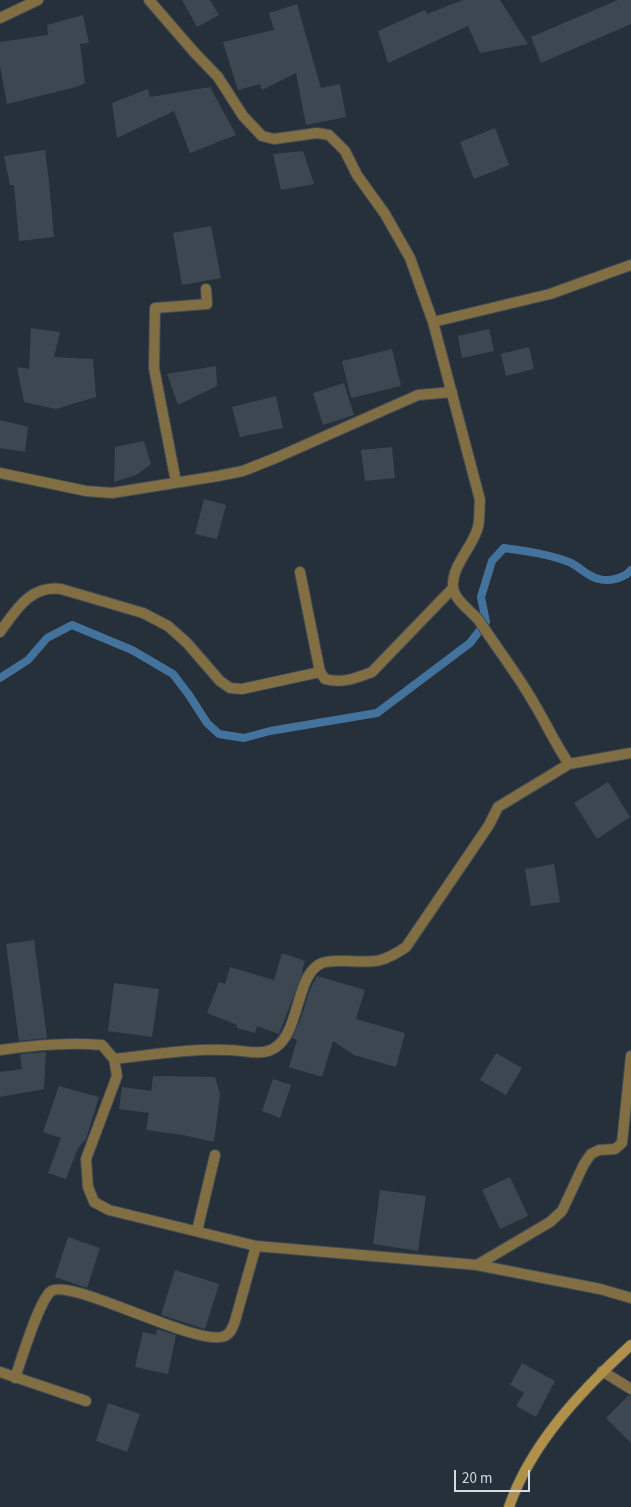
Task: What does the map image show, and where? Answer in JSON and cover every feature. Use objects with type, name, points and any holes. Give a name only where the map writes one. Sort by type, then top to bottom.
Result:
[{"type":"main road","points":[[509,1507],[526,1466],[548,1434],[602,1372],[631,1345]]},
{"type":"street","points":[[0,18],[38,0]]},
{"type":"street","points":[[149,0],[218,77],[243,116],[262,136],[274,139],[317,133],[329,135],[345,151],[357,175],[385,214],[410,258],[433,322],[452,392],[480,500],[478,527],[455,573],[452,588],[372,672],[357,678],[336,682],[325,679],[320,672],[300,572]]},
{"type":"street","points":[[433,322],[550,294],[631,265]]},
{"type":"street","points":[[176,482],[154,368],[155,308],[207,304],[206,289]]},
{"type":"street","points":[[0,473],[86,491],[112,493],[244,471],[418,395],[452,392]]},
{"type":"street","points":[[0,632],[23,602],[50,587],[61,588],[142,613],[168,626],[187,643],[220,681],[230,688],[242,689],[320,672]]},
{"type":"street","points":[[452,588],[459,600],[479,621],[510,666],[535,704],[553,739],[569,764]]},
{"type":"street","points":[[114,1059],[212,1049],[265,1052],[277,1047],[287,1034],[310,972],[322,963],[333,961],[376,962],[390,957],[406,947],[489,825],[498,807],[569,764],[631,753]]},
{"type":"street","points":[[0,1050],[84,1043],[102,1045],[114,1059],[117,1076],[86,1159],[88,1187],[94,1202],[109,1210],[256,1246],[477,1265],[600,1289],[631,1298]]},
{"type":"street","points":[[477,1265],[550,1222],[562,1211],[584,1164],[592,1154],[599,1150],[615,1149],[622,1143],[631,1056]]},
{"type":"street","points":[[197,1231],[216,1155]]},
{"type":"street","points":[[16,1378],[40,1310],[50,1292],[55,1289],[103,1301],[187,1331],[215,1338],[225,1336],[230,1332],[235,1321],[256,1246]]},
{"type":"street","points":[[0,1372],[86,1401]]},
{"type":"street","points":[[602,1372],[631,1389]]},
{"type":"building","points":[[182,0],[210,0],[219,15],[197,27]]},
{"type":"building","points":[[463,0],[500,0],[528,44],[480,53],[468,26],[388,63],[378,31],[425,10],[427,14]]},
{"type":"building","points":[[618,0],[631,0],[631,24],[541,63],[531,37]]},
{"type":"building","points":[[297,4],[321,88],[340,84],[346,117],[306,125],[296,73],[262,90],[260,84],[238,90],[223,42],[274,30],[269,13]]},
{"type":"building","points":[[83,15],[89,43],[80,44],[85,83],[76,87],[7,104],[0,66],[0,42],[48,35],[47,25]]},
{"type":"building","points":[[210,87],[236,135],[190,153],[174,111],[117,138],[112,103],[148,89],[150,97]]},
{"type":"building","points":[[495,128],[509,165],[474,179],[460,142]]},
{"type":"building","points":[[45,150],[54,237],[19,241],[14,185],[10,185],[4,156]]},
{"type":"building","points":[[303,151],[314,184],[281,190],[273,154]]},
{"type":"building","points":[[211,226],[221,278],[182,285],[173,233]]},
{"type":"building","points":[[31,328],[60,332],[54,357],[93,359],[96,397],[56,409],[24,402],[17,367],[29,369]]},
{"type":"building","points":[[489,329],[494,351],[462,358],[458,336]]},
{"type":"building","points":[[529,347],[534,369],[506,376],[501,354]]},
{"type":"building","points":[[392,349],[401,386],[351,398],[342,361]]},
{"type":"building","points":[[216,366],[217,386],[178,405],[167,374]]},
{"type":"building","points":[[344,383],[354,415],[323,425],[313,393]]},
{"type":"building","points":[[276,396],[283,428],[240,437],[232,407]]},
{"type":"building","points":[[0,420],[28,427],[25,452],[0,448]]},
{"type":"building","points":[[144,441],[151,464],[136,475],[114,482],[115,447]]},
{"type":"building","points":[[392,447],[395,478],[365,481],[361,450]]},
{"type":"building","points":[[204,499],[226,505],[217,539],[195,534]]},
{"type":"building","points":[[608,782],[630,817],[597,839],[574,803]]},
{"type":"building","points":[[554,864],[560,902],[531,906],[525,869]]},
{"type":"building","points":[[34,940],[47,1038],[19,1041],[6,944]]},
{"type":"building","points":[[282,953],[305,961],[303,972],[279,1034],[257,1026],[255,1033],[237,1028],[237,1025],[207,1013],[219,982],[225,984],[230,967],[274,980]]},
{"type":"building","points":[[317,976],[365,990],[356,1019],[405,1033],[396,1067],[354,1055],[333,1041],[322,1077],[289,1067],[297,1040],[292,1038]]},
{"type":"building","points":[[114,983],[159,989],[152,1037],[108,1031]]},
{"type":"building","points":[[46,1052],[44,1089],[0,1097],[0,1072],[22,1069],[20,1054]]},
{"type":"building","points":[[496,1053],[522,1068],[506,1095],[480,1080]]},
{"type":"building","points":[[153,1076],[215,1077],[220,1094],[214,1142],[183,1135],[146,1130],[149,1113],[119,1109],[122,1087],[151,1091]]},
{"type":"building","points":[[273,1079],[291,1085],[280,1118],[262,1111]]},
{"type":"building","points":[[59,1086],[99,1097],[86,1139],[78,1148],[66,1179],[48,1173],[61,1138],[43,1132]]},
{"type":"building","points":[[510,1177],[528,1216],[500,1229],[482,1190]]},
{"type":"building","points":[[380,1190],[426,1196],[418,1251],[373,1244]]},
{"type":"building","points":[[68,1237],[100,1248],[87,1288],[55,1277]]},
{"type":"building","points":[[175,1270],[219,1284],[205,1329],[161,1315]]},
{"type":"building","points":[[157,1329],[176,1335],[168,1374],[135,1367],[143,1332],[156,1335]]},
{"type":"building","points":[[522,1363],[555,1381],[536,1417],[516,1406],[524,1393],[510,1385]]},
{"type":"building","points":[[629,1395],[631,1396],[631,1443],[606,1418]]},
{"type":"building","points":[[108,1403],[140,1414],[127,1452],[96,1441]]},
{"type":"waterway","points":[[0,678],[28,660],[47,638],[72,625],[132,650],[173,674],[207,723],[219,734],[244,738],[270,731],[377,713],[470,643],[486,622],[481,597],[492,561],[504,548],[561,559],[573,564],[591,576],[603,580],[621,577],[631,570]]}]
